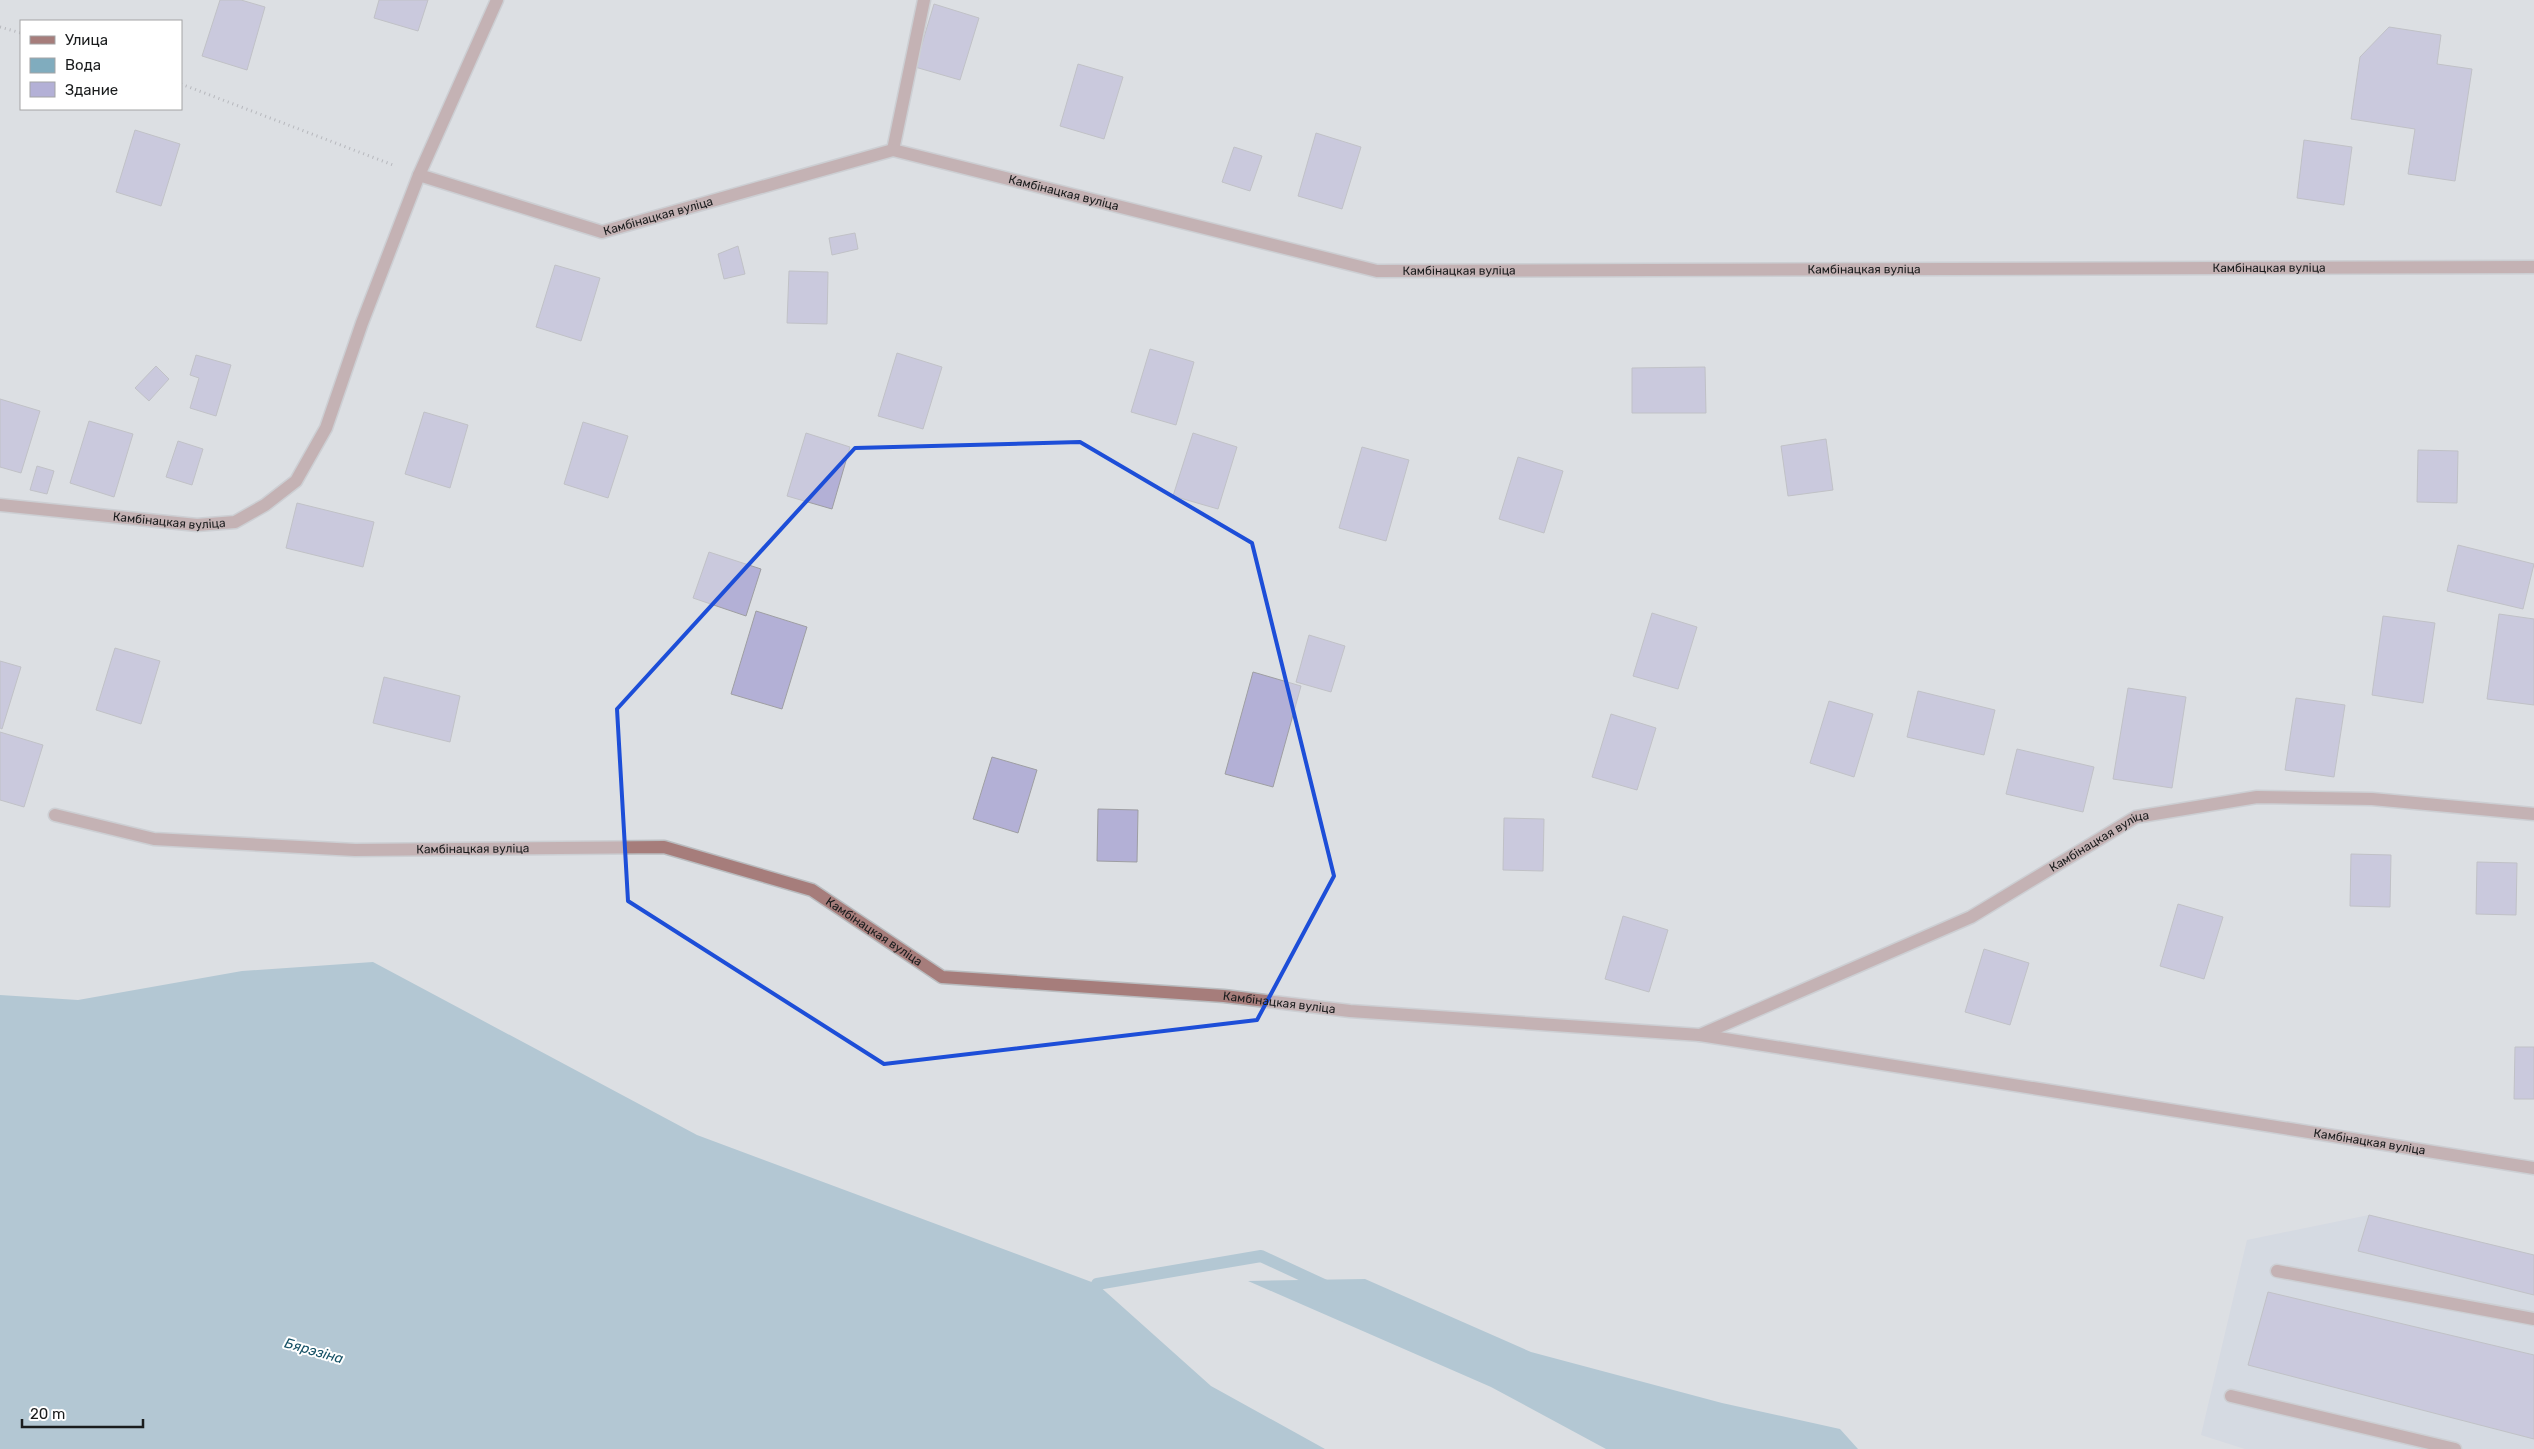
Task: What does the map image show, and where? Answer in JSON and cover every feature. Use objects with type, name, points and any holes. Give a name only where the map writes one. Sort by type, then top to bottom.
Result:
[{"type":"street","name":"Камбінацкая вуліца","points":[[0,505],[197,525],[235,522],[266,505],[296,481],[326,428],[362,324],[419,175],[497,0]]},
{"type":"street","points":[[893,150],[924,0]]},
{"type":"street","name":"Камбінацкая вуліца","points":[[419,175],[602,232],[893,150],[1377,271],[2534,267]]},
{"type":"street","name":"Камбінацкая вуліца","points":[[1700,1035],[1971,917],[2136,817],[2257,797],[2372,799],[2534,814]]},
{"type":"street","name":"Камбінацкая вуліца","points":[[55,816],[154,839],[355,850],[664,847],[812,890],[942,977],[1214,996],[1350,1011],[1700,1035],[2534,1168]]},
{"type":"street","points":[[2276,1271],[2534,1320]]},
{"type":"street","points":[[2231,1396],[2455,1449]]},
{"type":"path","points":[[0,27],[20,33]]},
{"type":"path","points":[[182,84],[419,175]]},
{"type":"highlighted area","points":[[1080,442],[1252,543],[1334,876],[1257,1020],[884,1064],[628,901],[617,709],[855,448]]},
{"type":"shaded area","points":[[2369,1215],[2534,1255],[2534,1449],[2245,1449],[2201,1435],[2247,1240]]},
{"type":"water","name":"Бярэзіна","points":[[373,962],[697,1135],[1097,1284],[1211,1386],[1325,1449],[0,1449],[0,995],[78,1000],[242,971]]},
{"type":"water","points":[[1365,1279],[1531,1352],[1722,1403],[1840,1429],[1858,1449],[1606,1449],[1491,1387],[1248,1281]]},
{"type":"building","points":[[220,0],[241,0],[265,7],[247,70],[202,56]]},
{"type":"building","points":[[379,0],[428,0],[418,31],[374,18]]},
{"type":"building","points":[[934,4],[979,18],[960,80],[915,67]]},
{"type":"building","points":[[2389,27],[2441,35],[2437,64],[2472,69],[2455,181],[2408,174],[2415,129],[2351,119],[2360,57]]},
{"type":"building","points":[[1078,64],[1123,77],[1104,139],[1060,126]]},
{"type":"building","points":[[135,130],[180,144],[161,206],[116,192]]},
{"type":"building","points":[[1316,133],[1361,147],[1342,209],[1298,196]]},
{"type":"building","points":[[2304,140],[2352,147],[2344,205],[2297,198]]},
{"type":"building","points":[[1234,147],[1262,156],[1250,191],[1222,182]]},
{"type":"building","points":[[855,233],[858,249],[832,255],[829,238]]},
{"type":"building","points":[[738,246],[745,274],[724,279],[718,254]]},
{"type":"building","points":[[555,265],[600,278],[581,341],[536,327]]},
{"type":"building","points":[[789,271],[828,272],[827,324],[787,323]]},
{"type":"building","points":[[1150,349],[1194,362],[1176,425],[1131,412]]},
{"type":"building","points":[[897,353],[942,367],[923,429],[878,416]]},
{"type":"building","points":[[196,355],[231,365],[216,416],[190,408],[199,378],[190,375]]},
{"type":"building","points":[[156,366],[169,379],[149,401],[135,388]]},
{"type":"building","points":[[1705,367],[1706,413],[1632,413],[1632,368]]},
{"type":"building","points":[[0,399],[40,411],[21,473],[0,467]]},
{"type":"building","points":[[424,412],[468,425],[450,488],[405,474]]},
{"type":"building","points":[[89,421],[133,434],[114,497],[70,483]]},
{"type":"building","points":[[583,422],[628,436],[608,498],[564,484]]},
{"type":"building","points":[[806,433],[850,447],[832,509],[787,496]]},
{"type":"building","points":[[1193,433],[1237,447],[1218,509],[1173,496]]},
{"type":"building","points":[[1826,439],[1833,490],[1788,496],[1781,446]]},
{"type":"building","points":[[178,441],[203,449],[192,485],[166,477]]},
{"type":"building","points":[[1362,447],[1409,460],[1386,541],[1339,528]]},
{"type":"building","points":[[2418,450],[2458,451],[2457,503],[2417,502]]},
{"type":"building","points":[[1518,457],[1563,471],[1544,533],[1499,519]]},
{"type":"building","points":[[37,466],[54,471],[47,494],[30,490]]},
{"type":"building","points":[[297,503],[374,522],[363,567],[286,548]]},
{"type":"building","points":[[2458,545],[2534,564],[2523,609],[2447,591]]},
{"type":"building","points":[[709,552],[761,569],[746,616],[693,598]]},
{"type":"building","points":[[756,611],[807,627],[782,709],[731,694]]},
{"type":"building","points":[[1652,613],[1697,627],[1678,689],[1633,676]]},
{"type":"building","points":[[2499,614],[2534,619],[2534,705],[2487,699]]},
{"type":"building","points":[[2383,616],[2435,623],[2423,703],[2372,695]]},
{"type":"building","points":[[1309,635],[1345,646],[1331,692],[1296,682]]},
{"type":"building","points":[[115,648],[160,661],[141,724],[96,710]]},
{"type":"building","points":[[0,661],[21,667],[2,729],[0,728]]},
{"type":"building","points":[[1253,672],[1301,686],[1273,787],[1225,774]]},
{"type":"building","points":[[384,677],[460,696],[450,742],[373,723]]},
{"type":"building","points":[[2128,688],[2186,697],[2172,788],[2113,779]]},
{"type":"building","points":[[1918,691],[1995,710],[1984,755],[1907,737]]},
{"type":"building","points":[[2296,698],[2345,705],[2334,777],[2285,770]]},
{"type":"building","points":[[1829,701],[1873,714],[1854,777],[1810,763]]},
{"type":"building","points":[[1611,714],[1656,728],[1637,790],[1592,777]]},
{"type":"building","points":[[0,732],[43,745],[24,807],[0,800]]},
{"type":"building","points":[[2017,749],[2094,767],[2083,812],[2006,794]]},
{"type":"building","points":[[992,757],[1037,770],[1018,833],[973,819]]},
{"type":"building","points":[[1098,809],[1138,810],[1137,862],[1097,861]]},
{"type":"building","points":[[1504,818],[1544,819],[1543,871],[1503,870]]},
{"type":"building","points":[[2351,854],[2391,855],[2390,907],[2350,906]]},
{"type":"building","points":[[2477,862],[2517,863],[2516,915],[2476,914]]},
{"type":"building","points":[[2178,904],[2223,917],[2204,979],[2160,966]]},
{"type":"building","points":[[1623,916],[1668,930],[1649,992],[1605,979]]},
{"type":"building","points":[[1984,949],[2029,963],[2010,1025],[1965,1012]]},
{"type":"building","points":[[2515,1047],[2534,1047],[2534,1099],[2514,1099]]},
{"type":"building","points":[[2369,1215],[2534,1255],[2534,1295],[2358,1251]]},
{"type":"building","points":[[2268,1292],[2534,1355],[2534,1439],[2248,1365]]},
{"type":"waterway","points":[[1097,1284],[1261,1256],[1328,1287]]}]
